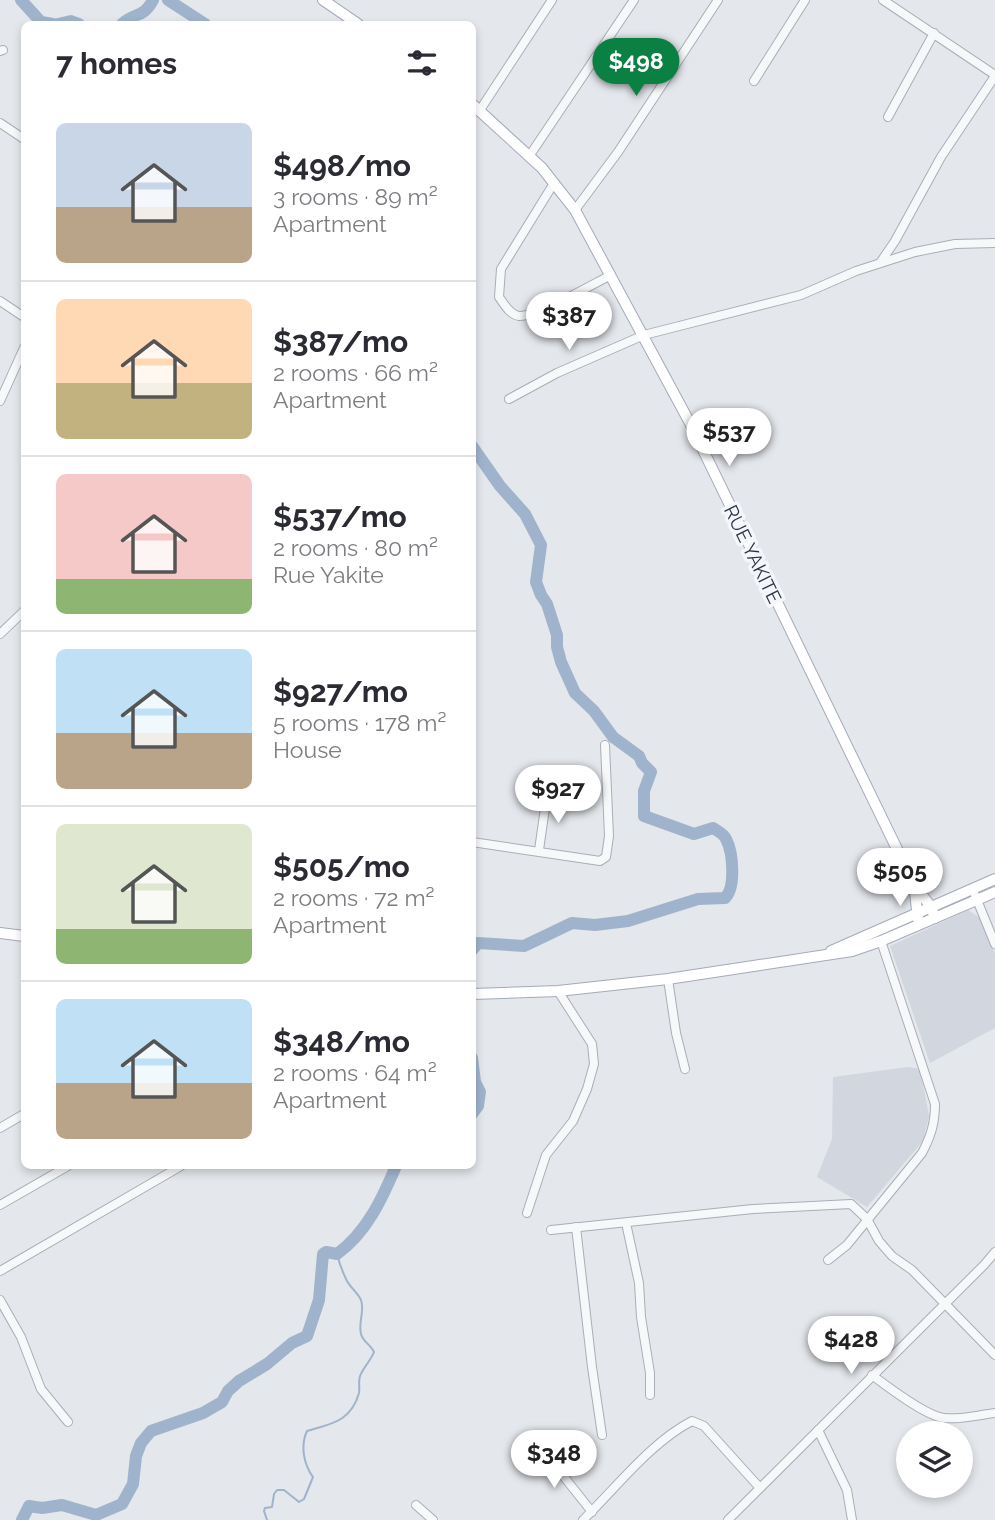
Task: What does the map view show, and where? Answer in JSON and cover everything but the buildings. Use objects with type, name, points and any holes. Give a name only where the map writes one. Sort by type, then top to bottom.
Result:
[{"type":"main road","points":[[326,1],[354,21]]},
{"type":"main road","name":"RUE YAKITE","points":[[476,107],[530,155],[575,210],[697,437],[914,884],[933,913]]},
{"type":"main road","points":[[826,954],[848,942],[933,913],[975,894],[995,879]]},
{"type":"main road","name":"RUE YAKITE","points":[[914,884],[918,919]]},
{"type":"main road","points":[[975,894],[995,892]]},
{"type":"main road","points":[[476,994],[558,992],[668,979],[852,951],[881,941],[918,919]]},
{"type":"main road","points":[[0,933],[21,936]]},
{"type":"street","points":[[476,107],[552,0]]},
{"type":"street","points":[[530,155],[634,0]]},
{"type":"street","points":[[575,210],[618,152],[719,0]]},
{"type":"street","points":[[754,81],[805,0]]},
{"type":"street","points":[[880,263],[941,157],[995,76],[883,0]]},
{"type":"street","points":[[888,117],[934,33]]},
{"type":"street","points":[[0,123],[21,137]]},
{"type":"street","points":[[554,183],[501,269],[499,297],[514,314],[522,316],[546,308],[611,275]]},
{"type":"street","points":[[509,399],[557,373],[644,335],[801,295],[915,252],[955,244],[995,243]]},
{"type":"street","points":[[0,300],[21,315]]},
{"type":"street","points":[[0,402],[21,355]]},
{"type":"street","points":[[0,634],[21,614]]},
{"type":"street","points":[[476,842],[600,861],[606,857],[608,836],[605,745]]},
{"type":"street","points":[[538,850],[547,794]]},
{"type":"street","points":[[975,894],[995,944]]},
{"type":"street","points":[[828,1261],[847,1245],[922,1153],[931,1137],[935,1120],[935,1104],[881,941]]},
{"type":"street","points":[[668,979],[676,1033],[685,1069]]},
{"type":"street","points":[[527,1213],[547,1155],[573,1121],[594,1064],[592,1044],[558,992]]},
{"type":"street","points":[[0,1128],[21,1116]]},
{"type":"street","points":[[0,1205],[63,1169]]},
{"type":"street","points":[[0,1271],[176,1169]]},
{"type":"street","points":[[551,1230],[845,1202],[854,1206],[867,1219],[879,1241],[892,1256],[912,1270],[995,1355]]},
{"type":"street","points":[[626,1223],[639,1283],[641,1317],[650,1373],[650,1395]]},
{"type":"street","points":[[576,1227],[602,1435]]},
{"type":"street","points":[[728,1520],[995,1252]]},
{"type":"street","points":[[0,1300],[21,1337],[40,1390],[68,1422]]},
{"type":"street","points":[[872,1375],[931,1415],[954,1419],[995,1413]]},
{"type":"street","points":[[583,1520],[654,1449],[679,1428],[692,1422],[704,1426],[760,1488]]},
{"type":"street","points":[[818,1430],[847,1490],[852,1520]]},
{"type":"street","points":[[548,1450],[553,1463],[592,1512]]},
{"type":"street","points":[[416,1505],[433,1520]]},
{"type":"shaded area","points":[[968,910],[980,918],[995,953],[995,1028],[930,1063],[890,946]]},
{"type":"shaded area","points":[[908,1067],[920,1069],[929,1116],[923,1141],[867,1207],[817,1177],[832,1139],[833,1077]]},
{"type":"waterway","points":[[21,0],[40,21]]},
{"type":"waterway","points":[[126,21],[146,10],[153,0]]},
{"type":"waterway","points":[[168,0],[200,21]]},
{"type":"waterway","points":[[476,452],[500,486],[525,514],[541,545],[536,582],[547,604],[557,635],[561,662],[575,693],[594,711],[613,737],[639,756],[651,772],[644,791],[644,816],[694,834],[713,828],[717,830],[724,836],[732,861],[731,886],[725,898],[698,899],[628,921],[595,925],[572,923],[524,946],[478,943],[476,945]]},
{"type":"waterway","points":[[476,1084],[480,1092],[476,1109]]},
{"type":"waterway","points":[[22,1520],[29,1506],[42,1508],[62,1505],[96,1515],[122,1504],[133,1484],[136,1456],[141,1443],[151,1431],[203,1413],[222,1402],[228,1391],[239,1381],[267,1364],[292,1343],[307,1336],[319,1300],[323,1254],[337,1254],[357,1236],[379,1203],[395,1169]]},
{"type":"waterway","points":[[267,1520],[264,1511],[265,1508],[272,1507],[277,1490],[284,1490],[299,1502],[304,1499],[313,1477],[304,1455],[307,1431],[339,1420],[351,1410],[359,1393],[360,1376],[374,1352],[361,1334],[361,1300],[347,1281],[337,1254]]}]
